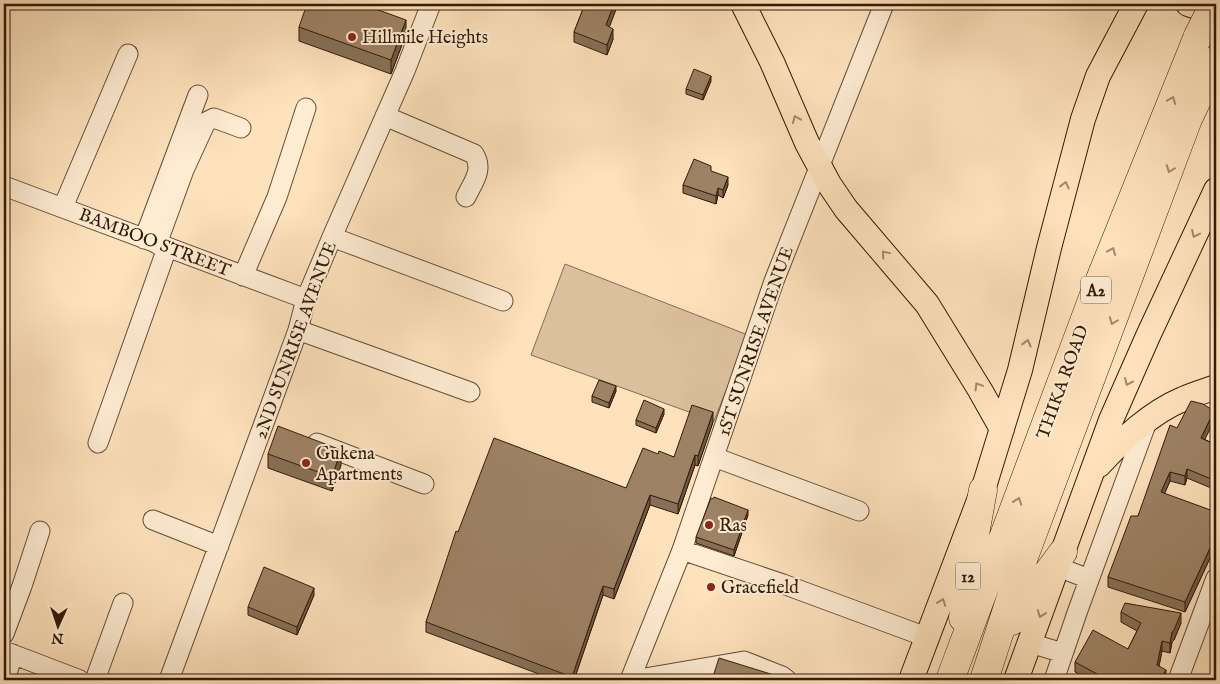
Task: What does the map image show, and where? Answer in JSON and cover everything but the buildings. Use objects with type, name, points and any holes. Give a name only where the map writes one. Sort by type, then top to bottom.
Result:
[{"type":"highway","name":"THIKA ROAD","points":[[984,680],[999,639],[1013,551],[1096,292],[1198,36],[1214,4]]},
{"type":"highway","name":"THIKA ROAD","points":[[953,671],[1013,551],[1188,119],[1216,60]]},
{"type":"highway","name":"12","points":[[953,671],[970,562],[984,490]]},
{"type":"highway","points":[[999,639],[1061,559]]},
{"type":"main road","points":[[743,4],[772,62],[807,143],[820,167],[846,208],[927,304],[1002,429]]},
{"type":"main road","points":[[911,680],[929,638],[984,490],[1020,370],[1082,119],[1123,14],[1136,4]]},
{"type":"main road","points":[[1188,4],[1216,14]]},
{"type":"main road","points":[[1016,680],[1115,412],[1216,190]]},
{"type":"main road","points":[[1094,471],[1132,431],[1148,419],[1182,399],[1216,387]]},
{"type":"street","name":"2ND SUNRISE AVENUE","points":[[169,680],[298,330],[306,299],[405,71],[431,4]]},
{"type":"street","name":"1ST SUNRISE AVENUE","points":[[632,680],[682,550],[774,281],[884,4]]},
{"type":"street","points":[[63,207],[128,54]]},
{"type":"street","points":[[98,443],[198,95]]},
{"type":"street","points":[[243,276],[277,197],[306,108]]},
{"type":"street","points":[[385,116],[474,154],[479,162],[478,171],[466,198]]},
{"type":"street","points":[[156,244],[184,170],[206,122],[214,118],[241,128]]},
{"type":"street","name":"BAMBOO STREET","points":[[4,186],[306,299]]},
{"type":"street","points":[[332,237],[503,301]]},
{"type":"street","points":[[298,330],[470,392]]},
{"type":"street","points":[[1054,680],[1148,419]]},
{"type":"street","points":[[264,423],[282,430]]},
{"type":"street","points":[[300,437],[424,484]]},
{"type":"street","points":[[714,457],[859,511]]},
{"type":"street","points":[[1094,471],[1126,476]]},
{"type":"street","points":[[152,520],[219,546]]},
{"type":"street","points":[[4,634],[40,531]]},
{"type":"street","points":[[682,550],[783,584],[929,638]]},
{"type":"street","points":[[1061,559],[1089,579]]},
{"type":"street","points":[[1178,680],[1216,578]]},
{"type":"street","points":[[96,680],[123,603]]},
{"type":"street","points":[[1030,643],[1063,654]]},
{"type":"street","points":[[5,680],[9,652],[80,680]]},
{"type":"street","points":[[632,680],[744,661],[782,676],[787,680]]},
{"type":"shaded area","points":[[565,264],[748,335],[714,421],[531,355]]},
{"type":"place","name":"Hillmile Heights","points":[[352,37]]},
{"type":"place","name":"Gukena Apartments","points":[[306,463]]},
{"type":"place","name":"Ras","points":[[709,525]]},
{"type":"place","name":"Gracefield","points":[[711,587]]}]
